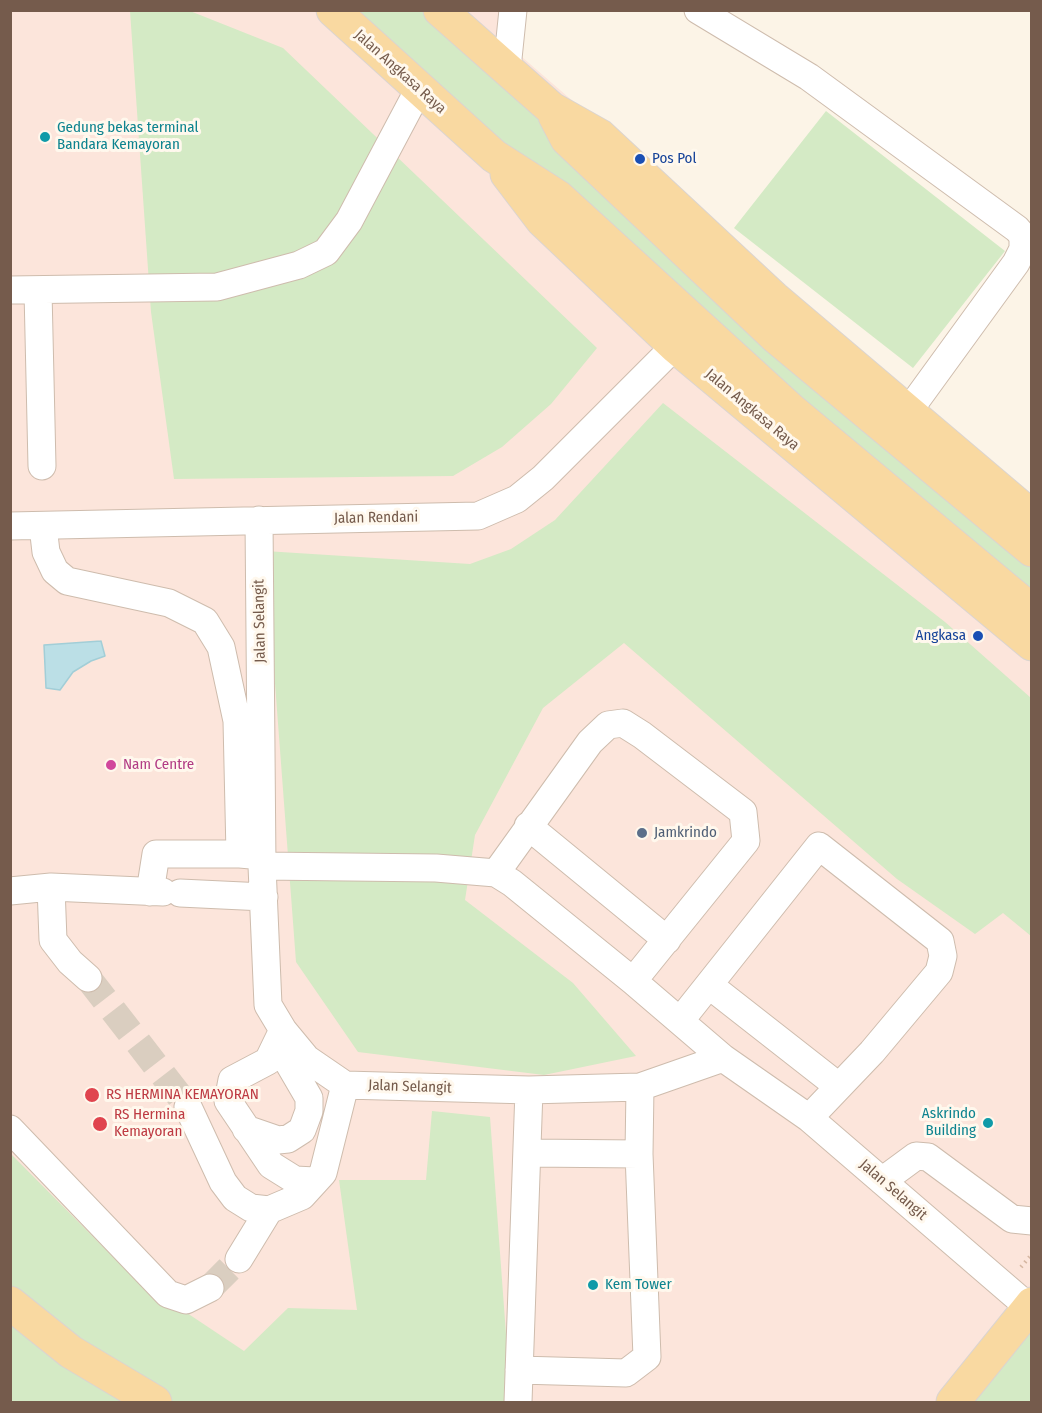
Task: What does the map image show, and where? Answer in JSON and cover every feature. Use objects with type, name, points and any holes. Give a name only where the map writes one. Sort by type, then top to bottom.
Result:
[{"type":"main road","points":[[440,10],[552,109],[600,136],[774,298],[1032,517]]},
{"type":"main road","name":"Jalan Angkasa Raya","points":[[344,16],[418,89],[494,156],[558,196],[791,410],[1032,611]]},
{"type":"main road","points":[[552,109],[567,139],[776,337],[1032,550]]},
{"type":"main road","name":"Jalan Angkasa Raya","points":[[494,156],[542,219],[675,346],[1032,644]]},
{"type":"main road","points":[[10,1303],[72,1352],[155,1402]]},
{"type":"main road","points":[[953,1402],[1031,1307]]},
{"type":"street","points":[[507,68],[513,10]]},
{"type":"street","points":[[698,10],[809,77],[1017,229],[1023,236],[1023,249],[1016,263],[907,413]]},
{"type":"street","points":[[10,290],[217,287],[299,265],[326,252],[349,221],[418,89]]},
{"type":"street","points":[[38,291],[42,466]]},
{"type":"street","name":"Jalan Rendani","points":[[10,526],[478,516],[517,500],[543,478],[675,346]]},
{"type":"street","name":"Jalan Selangit","points":[[259,520],[255,859],[264,897],[268,1005],[288,1037],[307,1059],[345,1085],[529,1090],[640,1087],[723,1058]]},
{"type":"street","points":[[43,526],[46,552],[55,571],[67,581],[169,603],[205,621],[221,647],[237,721],[255,859],[156,854],[164,892]]},
{"type":"street","points":[[495,873],[590,742],[608,725],[623,723],[743,812],[746,841],[633,981]]},
{"type":"street","points":[[528,826],[667,940]]},
{"type":"street","points":[[680,1021],[819,846],[940,941],[943,956],[939,972],[872,1052],[809,1118]]},
{"type":"street","name":"Jalan Selangit","points":[[255,859],[495,873],[512,883],[633,981],[723,1058],[809,1118],[1031,1307]]},
{"type":"street","points":[[51,887],[53,940],[70,962],[88,978]]},
{"type":"street","points":[[10,891],[51,887],[264,897]]},
{"type":"street","points":[[709,985],[838,1086]]},
{"type":"street","points":[[246,1129],[278,1140],[288,1139],[302,1130],[309,1111],[309,1098],[288,1062],[288,1037]]},
{"type":"street","points":[[288,1037],[268,1061],[232,1080],[228,1101],[271,1165],[295,1180],[315,1182]]},
{"type":"street","points":[[188,1107],[234,1198],[251,1208],[269,1210],[302,1196],[323,1173],[345,1085]]},
{"type":"street","points":[[519,1370],[626,1373],[647,1357],[639,1154],[640,1087]]},
{"type":"street","points":[[518,1402],[529,1090]]},
{"type":"street","points":[[10,1129],[168,1294],[186,1300],[210,1288]]},
{"type":"street","points":[[528,1153],[639,1154]]},
{"type":"street","points":[[882,1181],[916,1156],[928,1157],[1012,1219],[1032,1221]]},
{"type":"street","points":[[240,1259],[269,1210]]},
{"type":"shaded area","points":[[10,11],[525,11],[522,57],[1029,497],[1031,495],[1031,1402],[11,1402]]},
{"type":"green space","points":[[130,11],[190,11],[283,48],[597,348],[551,404],[502,447],[453,476],[174,479],[151,312]]},
{"type":"green space","points":[[346,11],[439,11],[1031,552],[1031,611]]},
{"type":"green space","points":[[826,111],[1005,251],[913,368],[734,228]]},
{"type":"green space","points":[[663,403],[945,622],[1031,698],[1031,936],[1003,913],[975,934],[897,879],[624,643],[543,708],[475,835],[465,900],[573,983],[636,1056],[544,1075],[358,1052],[296,962],[265,551],[470,564],[511,549],[555,520]]},
{"type":"green space","points":[[432,1111],[490,1117],[511,1402],[11,1402],[10,1153],[133,1277],[244,1351],[288,1308],[357,1310],[339,1180],[426,1180]]},
{"type":"green space","points":[[1031,1309],[1031,1402],[954,1402]]},
{"type":"water","points":[[101,641],[105,656],[73,672],[60,690],[46,688],[44,645]]},
{"type":"tunnel","points":[[88,978],[188,1107]]},
{"type":"tunnel","points":[[210,1288],[239,1259]]},
{"type":"place","name":"Gedung bekas terminal Bandara Kemayoran","points":[[45,137]]},
{"type":"place","name":"Pos Pol","points":[[640,159]]},
{"type":"place","name":"Angkasa","points":[[978,636]]},
{"type":"place","name":"Nam Centre","points":[[111,765]]},
{"type":"place","name":"Jamkrindo","points":[[642,833]]},
{"type":"place","name":"RS HERMINA KEMAYORAN","points":[[92,1095]]},
{"type":"place","name":"Askrindo Building","points":[[988,1123]]},
{"type":"place","name":"RS Hermina Kemayoran","points":[[100,1124]]},
{"type":"place","name":"Kem Tower","points":[[593,1285]]}]
